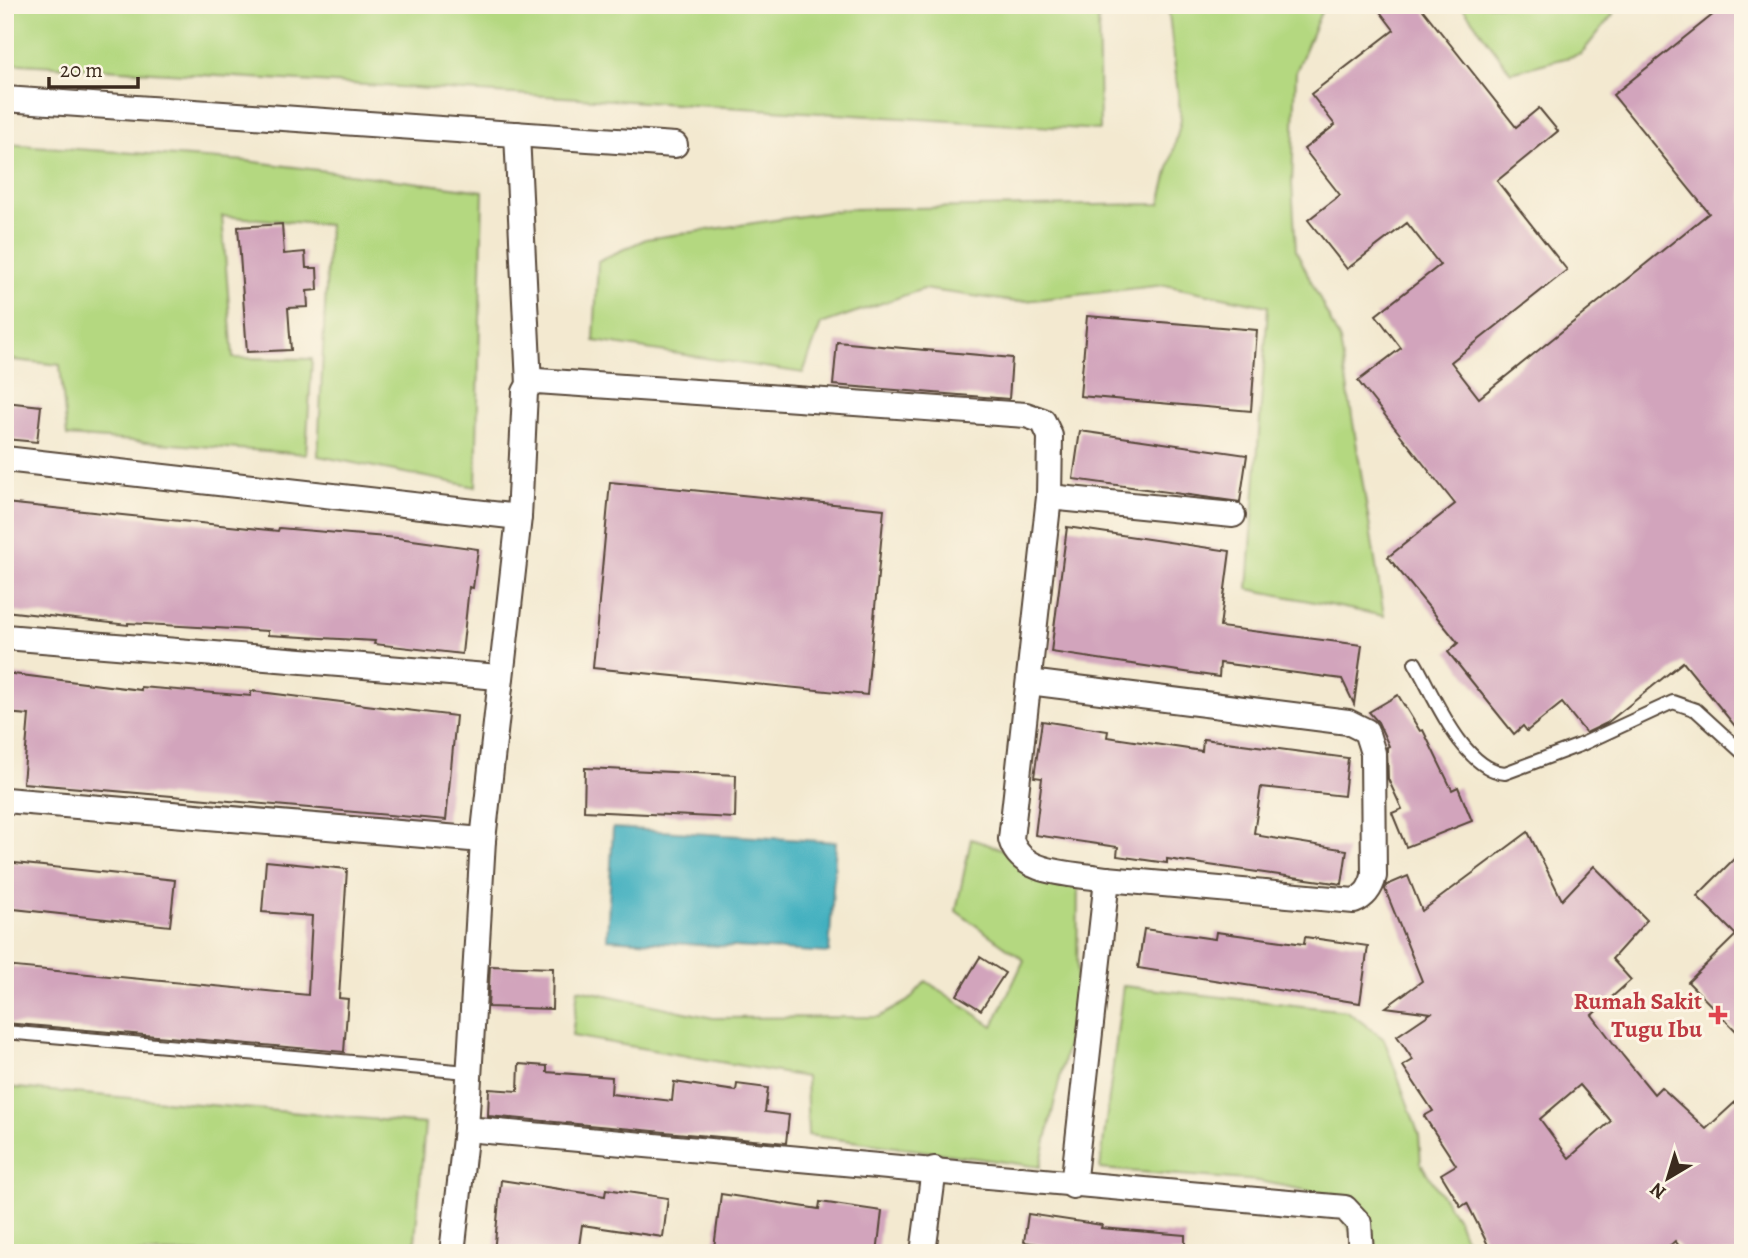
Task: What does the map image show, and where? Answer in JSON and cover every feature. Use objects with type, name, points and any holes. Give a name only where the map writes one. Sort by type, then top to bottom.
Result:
[{"type":"street","points":[[5,99],[675,145]]},
{"type":"street","points":[[452,1253],[466,1129],[483,840],[499,677],[519,517],[525,393],[529,385],[517,134]]},
{"type":"street","points":[[529,385],[556,381],[1026,415],[1042,421],[1050,436],[1049,497],[1011,839],[1013,849],[1023,862],[1031,865],[1107,879],[1354,901],[1368,891],[1374,876],[1371,741],[1366,731],[1348,722],[1029,682]]},
{"type":"street","points":[[5,459],[519,517]]},
{"type":"street","points":[[1049,497],[1233,515]]},
{"type":"street","points":[[5,637],[499,677]]},
{"type":"street","points":[[5,800],[483,840]]},
{"type":"street","points":[[1073,1185],[1107,879]]},
{"type":"street","points":[[466,1129],[1345,1208],[1359,1223],[1361,1253]]},
{"type":"street","points":[[923,1253],[934,1169]]},
{"type":"lane","points":[[1415,663],[1472,758],[1497,772],[1505,773],[1580,745],[1673,702],[1696,710],[1743,753]]},
{"type":"lane","points":[[5,1032],[468,1072]]},
{"type":"green space","points":[[5,5],[1098,5],[1100,130],[5,63]]},
{"type":"green space","points":[[1168,5],[1324,5],[1296,72],[1292,184],[1296,250],[1340,341],[1384,616],[1248,589],[1268,306],[1164,285],[1016,302],[923,289],[821,324],[803,373],[594,341],[598,261],[646,239],[849,209],[1160,204],[1181,120]]},
{"type":"green space","points":[[1461,5],[1606,5],[1614,13],[1581,54],[1511,72]]},
{"type":"green space","points":[[5,144],[247,161],[483,191],[476,487],[318,456],[329,225],[222,216],[233,358],[312,359],[306,454],[67,436],[60,365],[5,359]]},
{"type":"green space","points":[[971,839],[1078,874],[1077,1001],[1040,1167],[808,1135],[806,1077],[572,1036],[578,989],[713,1018],[879,1017],[908,1001],[926,981],[993,1026],[1024,960],[956,911]]},
{"type":"green space","points":[[1123,986],[1347,1011],[1384,1039],[1419,1135],[1421,1164],[1458,1220],[1470,1253],[1364,1253],[1329,1195],[1259,1181],[1100,1169]]},
{"type":"green space","points":[[5,1087],[425,1124],[414,1253],[5,1253]]},
{"type":"water","points":[[613,828],[836,842],[829,953],[607,939]]},
{"type":"building","points":[[1375,5],[1419,5],[1516,127],[1539,108],[1558,131],[1497,181],[1567,270],[1451,362],[1479,398],[1709,213],[1613,95],[1725,5],[1743,5],[1743,736],[1683,662],[1607,723],[1586,733],[1562,703],[1527,731],[1523,726],[1514,734],[1448,652],[1458,643],[1388,557],[1455,504],[1358,381],[1401,348],[1376,315],[1440,265],[1407,223],[1347,269],[1308,220],[1340,195],[1304,149],[1335,125],[1311,94],[1394,30]]},
{"type":"building","points":[[282,224],[284,254],[305,252],[306,268],[317,268],[318,290],[307,291],[308,307],[288,308],[291,350],[247,352],[238,227]]},
{"type":"building","points":[[1087,316],[1257,330],[1251,411],[1080,396]]},
{"type":"building","points":[[837,342],[1012,358],[1009,399],[833,385]]},
{"type":"building","points":[[5,402],[41,406],[37,442],[5,439]]},
{"type":"building","points":[[1080,431],[1247,455],[1240,502],[1073,479]]},
{"type":"building","points":[[610,482],[884,509],[867,695],[593,668]]},
{"type":"building","points":[[5,503],[278,531],[279,528],[398,538],[478,549],[473,588],[469,587],[462,654],[374,644],[375,641],[268,635],[268,631],[128,625],[5,611]]},
{"type":"building","points":[[1067,527],[1230,551],[1220,627],[1362,645],[1354,704],[1342,679],[1220,663],[1219,677],[1051,652]]},
{"type":"building","points":[[5,673],[141,690],[141,687],[251,696],[251,691],[456,716],[446,820],[23,783],[29,715],[5,713]]},
{"type":"building","points":[[1398,695],[1420,731],[1423,730],[1452,790],[1458,787],[1472,821],[1406,847],[1392,813],[1402,809],[1388,779],[1389,746],[1378,722],[1369,712]]},
{"type":"building","points":[[1042,721],[1108,731],[1107,737],[1202,751],[1203,739],[1348,758],[1344,796],[1261,787],[1254,833],[1347,850],[1342,884],[1167,859],[1167,863],[1117,856],[1118,847],[1035,835],[1042,778],[1034,777]]},
{"type":"building","points":[[585,768],[736,775],[735,818],[584,811]]},
{"type":"building","points":[[1528,832],[1562,900],[1594,866],[1647,920],[1612,959],[1631,980],[1592,1015],[1654,1094],[1661,1087],[1706,1129],[1743,1095],[1743,1253],[1685,1253],[1675,1241],[1662,1253],[1492,1253],[1467,1203],[1461,1207],[1441,1174],[1456,1165],[1424,1116],[1433,1111],[1403,1066],[1413,1060],[1397,1036],[1431,1013],[1386,1007],[1422,981],[1385,889],[1387,885],[1408,876],[1422,911]],"holes":[[[1580,1085],[1611,1121],[1569,1158],[1540,1119]]]},
{"type":"building","points":[[1743,850],[1743,1038],[1688,982],[1736,935],[1697,896]]},
{"type":"building","points":[[266,861],[347,869],[339,998],[348,999],[344,1052],[5,1023],[5,966],[308,995],[312,916],[262,912]]},
{"type":"building","points":[[5,862],[175,880],[170,926],[5,908]]},
{"type":"building","points":[[1144,929],[1215,939],[1216,932],[1304,944],[1305,937],[1368,946],[1360,1003],[1138,968]]},
{"type":"building","points":[[980,957],[1005,973],[981,1010],[957,995]]},
{"type":"building","points":[[490,966],[553,968],[552,1009],[488,1007]]},
{"type":"building","points":[[519,1064],[547,1066],[547,1072],[612,1077],[611,1094],[672,1101],[674,1082],[736,1091],[737,1084],[768,1088],[765,1112],[789,1115],[786,1143],[488,1116],[489,1089],[518,1091]]},
{"type":"building","points":[[501,1180],[605,1196],[606,1189],[668,1198],[663,1237],[582,1225],[578,1253],[494,1253]]},
{"type":"building","points":[[721,1194],[819,1209],[820,1202],[882,1211],[877,1253],[744,1253],[714,1248]]},
{"type":"building","points":[[1028,1214],[1102,1225],[1101,1228],[1185,1235],[1185,1253],[1099,1253],[1024,1242]]},
{"type":"place","name":"Rumah Sakit Tugu Ibu","points":[[1718,1015]]}]
